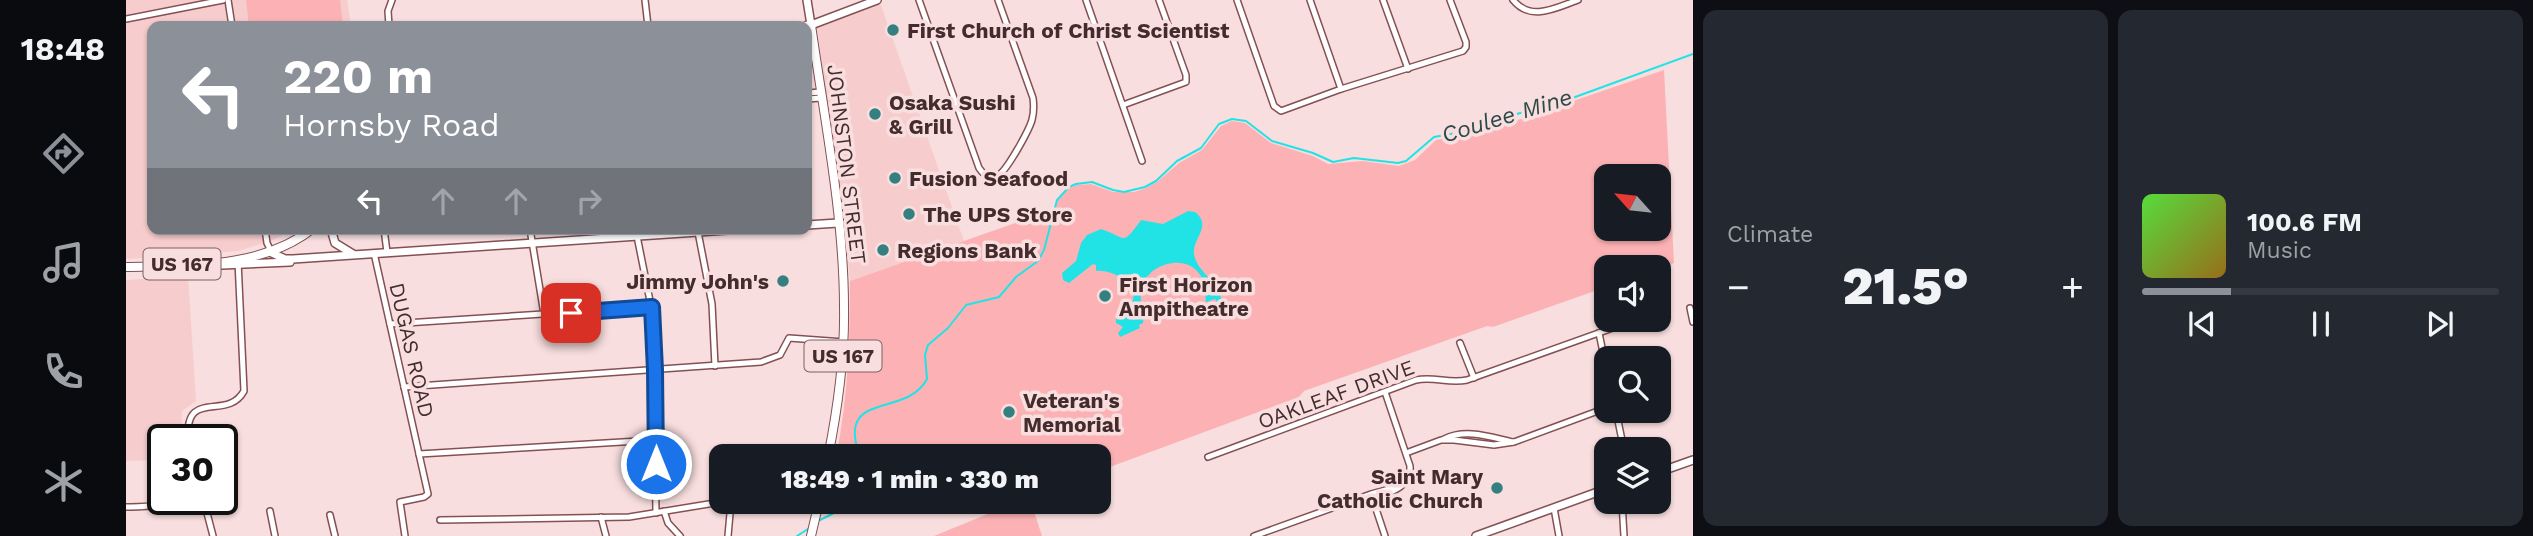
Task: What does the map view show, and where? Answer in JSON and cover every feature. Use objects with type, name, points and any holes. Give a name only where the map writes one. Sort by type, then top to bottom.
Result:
[{"type":"main road","name":"JOHNSTON STREET","points":[[807,0],[809,21]]},
{"type":"main road","points":[[812,24],[877,0]]},
{"type":"main road","name":"JOHNSTON STREET","points":[[812,42],[838,223],[844,303],[840,393],[830,444]]},
{"type":"main road","points":[[812,225],[838,223]]},
{"type":"main road","name":"US 167","points":[[126,267],[238,262],[272,253],[304,235]]},
{"type":"main road","points":[[333,235],[335,243],[354,255]]},
{"type":"main road","points":[[272,253],[285,259],[306,258],[646,235]]},
{"type":"main road","points":[[238,262],[286,263],[306,258]]},
{"type":"main road","points":[[1671,468],[1693,460]]},
{"type":"main road","points":[[1476,536],[1594,493]]},
{"type":"main road","points":[[811,536],[816,514]]},
{"type":"street","points":[[126,19],[225,0],[231,21]]},
{"type":"street","points":[[389,21],[388,11],[392,0]]},
{"type":"street","points":[[645,0],[647,21]]},
{"type":"street","points":[[919,0],[978,168],[993,177],[1003,172],[1011,159],[1031,123],[1034,107],[998,0]]},
{"type":"street","points":[[1086,0],[1142,161]]},
{"type":"street","points":[[1124,105],[1186,82],[1186,75],[1159,0]]},
{"type":"street","points":[[1237,0],[1278,110],[1285,111],[1342,89],[1463,51],[1466,47],[1450,0]]},
{"type":"street","points":[[1310,0],[1342,89]]},
{"type":"street","points":[[1383,0],[1408,69]]},
{"type":"street","points":[[1513,0],[1527,11],[1543,12],[1578,0]]},
{"type":"street","points":[[812,94],[821,95]]},
{"type":"street","points":[[812,98],[821,95]]},
{"type":"street","points":[[266,235],[272,253]]},
{"type":"street","points":[[385,235],[387,253]]},
{"type":"street","points":[[531,235],[544,314]]},
{"type":"street","points":[[699,235],[712,304],[715,366]]},
{"type":"street","points":[[637,236],[652,307],[656,513]]},
{"type":"street","name":"DUGAS ROAD","points":[[374,253],[428,495],[401,501],[399,506],[405,536]]},
{"type":"street","points":[[189,424],[196,411],[204,407],[230,404],[239,399],[244,391],[238,262]]},
{"type":"street","points":[[390,324],[652,307]]},
{"type":"street","points":[[1690,308],[1693,322]]},
{"type":"street","points":[[1599,333],[1602,346]]},
{"type":"street","name":"OAKLEAF DRIVE","points":[[1208,457],[1425,378],[1454,382],[1474,378],[1599,333]]},
{"type":"street","points":[[404,387],[715,366],[772,360],[783,352],[789,338],[844,342]]},
{"type":"street","points":[[1460,343],[1474,378]]},
{"type":"street","points":[[1254,536],[1406,482],[1410,474],[1406,453],[1385,392]]},
{"type":"street","points":[[1406,453],[1441,440],[1494,445],[1514,442],[1594,412]]},
{"type":"street","points":[[419,454],[656,440]]},
{"type":"street","points":[[1372,496],[1385,536]]},
{"type":"street","points":[[440,520],[601,517],[656,513],[709,504]]},
{"type":"street","points":[[126,507],[147,506]]},
{"type":"street","points":[[1554,508],[1559,536]]},
{"type":"street","points":[[270,511],[275,536]]},
{"type":"street","points":[[664,511],[668,523],[680,536]]},
{"type":"street","points":[[330,514],[335,536]]},
{"type":"street","points":[[728,536],[730,514]]},
{"type":"street","points":[[1623,514],[1624,536]]},
{"type":"street","points":[[207,515],[212,536]]},
{"type":"street","points":[[601,517],[606,536]]},
{"type":"shaded area","points":[[126,0],[347,0],[350,21],[147,21],[147,235],[283,235],[238,251],[126,259]]},
{"type":"shaded area","points":[[246,0],[340,0],[342,21],[248,21]]},
{"type":"shaded area","points":[[879,0],[964,241],[850,281],[843,206],[816,23]]},
{"type":"shaded area","points":[[1664,70],[1669,164],[1594,164],[1594,242],[1671,242],[1671,205],[1674,263],[1671,264],[1671,255],[1594,255],[1594,291],[1304,391],[1299,397],[1111,467],[1111,444],[838,444],[848,369],[850,281],[1055,209],[1058,200],[1069,188],[1077,185],[1091,184],[1113,192],[1134,192],[1146,188],[1179,163],[1202,150],[1221,126],[1232,121],[1245,123],[1271,143],[1313,156],[1328,164],[1363,161],[1399,166],[1415,160],[1436,140],[1463,135],[1486,125],[1503,125]]},
{"type":"shaded area","points":[[188,276],[196,401],[182,411],[182,424],[147,424],[147,460],[126,461],[126,280]]},
{"type":"shaded area","points":[[988,514],[1035,514],[1042,536],[934,536]]},
{"type":"water","points":[[1188,211],[1195,212],[1202,222],[1194,254],[1196,261],[1219,292],[1222,309],[1215,299],[1206,302],[1203,280],[1197,271],[1181,263],[1163,265],[1154,270],[1142,285],[1140,294],[1143,323],[1139,325],[1140,328],[1120,337],[1118,333],[1123,327],[1116,323],[1116,319],[1128,310],[1133,300],[1133,293],[1125,281],[1111,273],[1096,271],[1096,265],[1093,264],[1069,283],[1063,280],[1062,273],[1076,261],[1081,243],[1087,235],[1101,229],[1124,238],[1141,220],[1163,224]]},
{"type":"waterway","name":"Coulee Mine","points":[[857,444],[857,422],[865,413],[917,391],[927,379],[925,355],[928,345],[948,328],[966,305],[999,297],[1016,277],[1038,261],[1044,250],[1057,200],[1069,187],[1092,182],[1124,192],[1145,187],[1156,181],[1177,161],[1201,148],[1219,124],[1232,119],[1246,121],[1272,141],[1333,162],[1354,158],[1398,163],[1406,161],[1434,137],[1462,132],[1485,122],[1556,104],[1693,54]]},
{"type":"waterway","name":"Coulee Mine","points":[[818,521],[832,514]]},
{"type":"waterway","name":"Coulee Mine","points":[[797,536],[811,527]]},
{"type":"place","name":"First Church of Christ Scientist","points":[[893,30]]},
{"type":"place","name":"Osaka Sushi & Grill","points":[[875,114]]},
{"type":"place","name":"Fusion Seafood","points":[[895,178]]},
{"type":"place","name":"The UPS Store","points":[[909,214]]},
{"type":"place","name":"Regions Bank","points":[[883,250]]},
{"type":"place","name":"Jimmy John's","points":[[783,281]]},
{"type":"place","name":"First Horizon Ampitheatre","points":[[1105,296]]},
{"type":"place","name":"Veteran's Memorial","points":[[1009,412]]},
{"type":"place","name":"Saint Mary Catholic Church","points":[[1497,488]]},
{"type":"route","points":[[571,313],[652,307],[656,464]]}]
